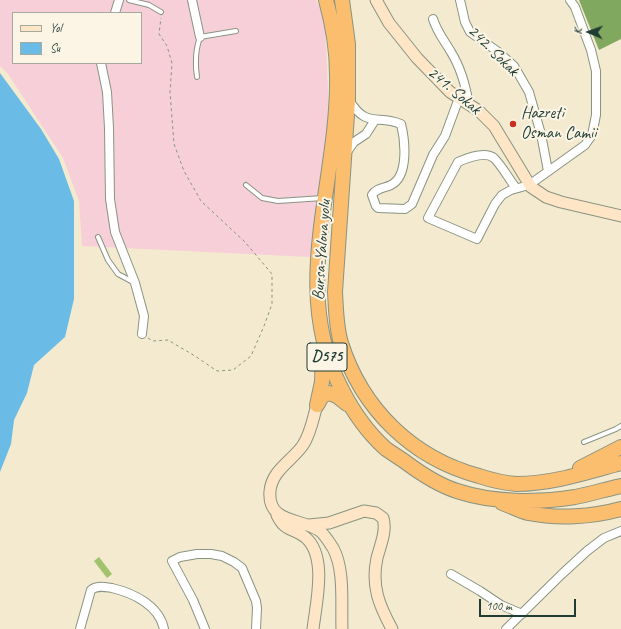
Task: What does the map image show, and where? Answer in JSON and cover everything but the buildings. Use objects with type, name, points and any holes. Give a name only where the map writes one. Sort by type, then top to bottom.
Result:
[{"type":"highway","name":"Bursa-Yalova yolu","points":[[326,0],[334,30],[337,75],[335,124],[320,239],[317,293],[318,315],[327,358],[352,407],[369,430],[386,448],[422,474],[457,491],[491,499],[542,501],[576,497],[621,486]]},
{"type":"highway","name":"Bursa-Yalova yolu","points":[[342,0],[348,44],[348,100],[335,292],[336,315],[341,342],[350,366],[361,387],[386,422],[401,437],[420,451],[465,473],[492,480],[517,484],[559,479],[621,463]]},
{"type":"highway","points":[[320,239],[339,241]]},
{"type":"highway","points":[[317,405],[322,382],[324,343]]},
{"type":"highway","points":[[317,405],[322,396],[329,393],[338,396],[352,407]]},
{"type":"highway","points":[[559,479],[621,447]]},
{"type":"highway","points":[[491,499],[527,512],[552,516],[588,515],[621,509]]},
{"type":"street","points":[[115,12],[119,0]]},
{"type":"street","points":[[192,0],[200,37]]},
{"type":"street","name":"241. Sokak","points":[[376,0],[389,23],[417,58],[450,92],[479,112],[494,126],[529,185]]},
{"type":"street","name":"242. Sokak","points":[[460,0],[465,22],[470,32],[497,51],[514,66],[529,92],[541,134],[548,171]]},
{"type":"street","points":[[516,188],[493,157],[486,155],[464,159],[458,162],[428,218],[477,239],[498,200],[507,192],[529,185],[570,157],[585,145],[592,135],[596,115],[596,71],[591,50],[575,7],[570,0]]},
{"type":"street","points":[[433,19],[437,31],[451,51],[459,66],[467,92],[469,105]]},
{"type":"street","points":[[101,64],[107,92],[110,199],[115,232],[135,283],[144,316],[142,334]]},
{"type":"street","points":[[348,100],[361,115],[366,118],[402,124],[404,135],[404,162],[402,172],[396,182],[392,185],[375,190],[373,197],[378,208],[405,209],[409,207],[415,199],[433,155],[443,140],[459,98]]},
{"type":"street","points":[[344,156],[354,142],[366,134],[375,120]]},
{"type":"street","points":[[529,185],[553,200],[621,216]]},
{"type":"street","points":[[313,629],[318,580],[318,564],[316,554],[312,546],[305,538],[283,525],[274,509],[270,496],[273,482],[282,467],[301,448],[307,439],[317,405]]},
{"type":"street","points":[[274,509],[286,519],[312,525],[329,523],[364,511],[376,513],[383,518],[384,529],[375,568],[375,588],[380,605],[392,629]]},
{"type":"street","points":[[305,524],[320,531],[337,556],[340,573],[342,629]]},
{"type":"street","points":[[506,629],[587,551],[604,538],[621,532]]},
{"type":"street","points":[[206,629],[193,600],[172,561],[180,557],[197,554],[211,554],[222,556],[242,568],[256,601],[256,629]]},
{"type":"street","points":[[452,574],[501,605],[522,614]]},
{"type":"street","points":[[80,629],[91,590],[93,588],[101,587],[128,592],[138,598],[154,610],[164,629]]},
{"type":"lane","points":[[129,0],[149,5],[161,12]]},
{"type":"lane","points":[[197,78],[195,61],[196,50],[200,37],[236,31]]},
{"type":"lane","points":[[246,185],[262,198],[278,201],[325,198]]},
{"type":"lane","points":[[98,237],[108,260],[118,274],[135,283]]},
{"type":"lane","points":[[584,442],[621,426]]},
{"type":"path","points":[[142,334],[152,341],[168,340],[217,371],[234,370],[251,356],[272,304],[272,274],[245,242],[201,201],[184,171],[174,144],[170,92],[172,63],[167,46],[159,34],[161,12]]},
{"type":"shaded area","points":[[0,0],[316,0],[325,20],[329,112],[310,257],[82,246],[79,201],[63,158],[8,74],[0,66]]},
{"type":"green space","points":[[579,0],[621,0],[621,39],[599,50]]},
{"type":"green space","points":[[99,557],[112,574],[107,578],[94,561]]},
{"type":"water","points":[[0,73],[41,129],[59,159],[74,201],[74,299],[65,337],[34,365],[27,393],[14,420],[11,444],[0,472]]},
{"type":"place","name":"Hazreti Osman Camii","points":[[513,124]]}]
